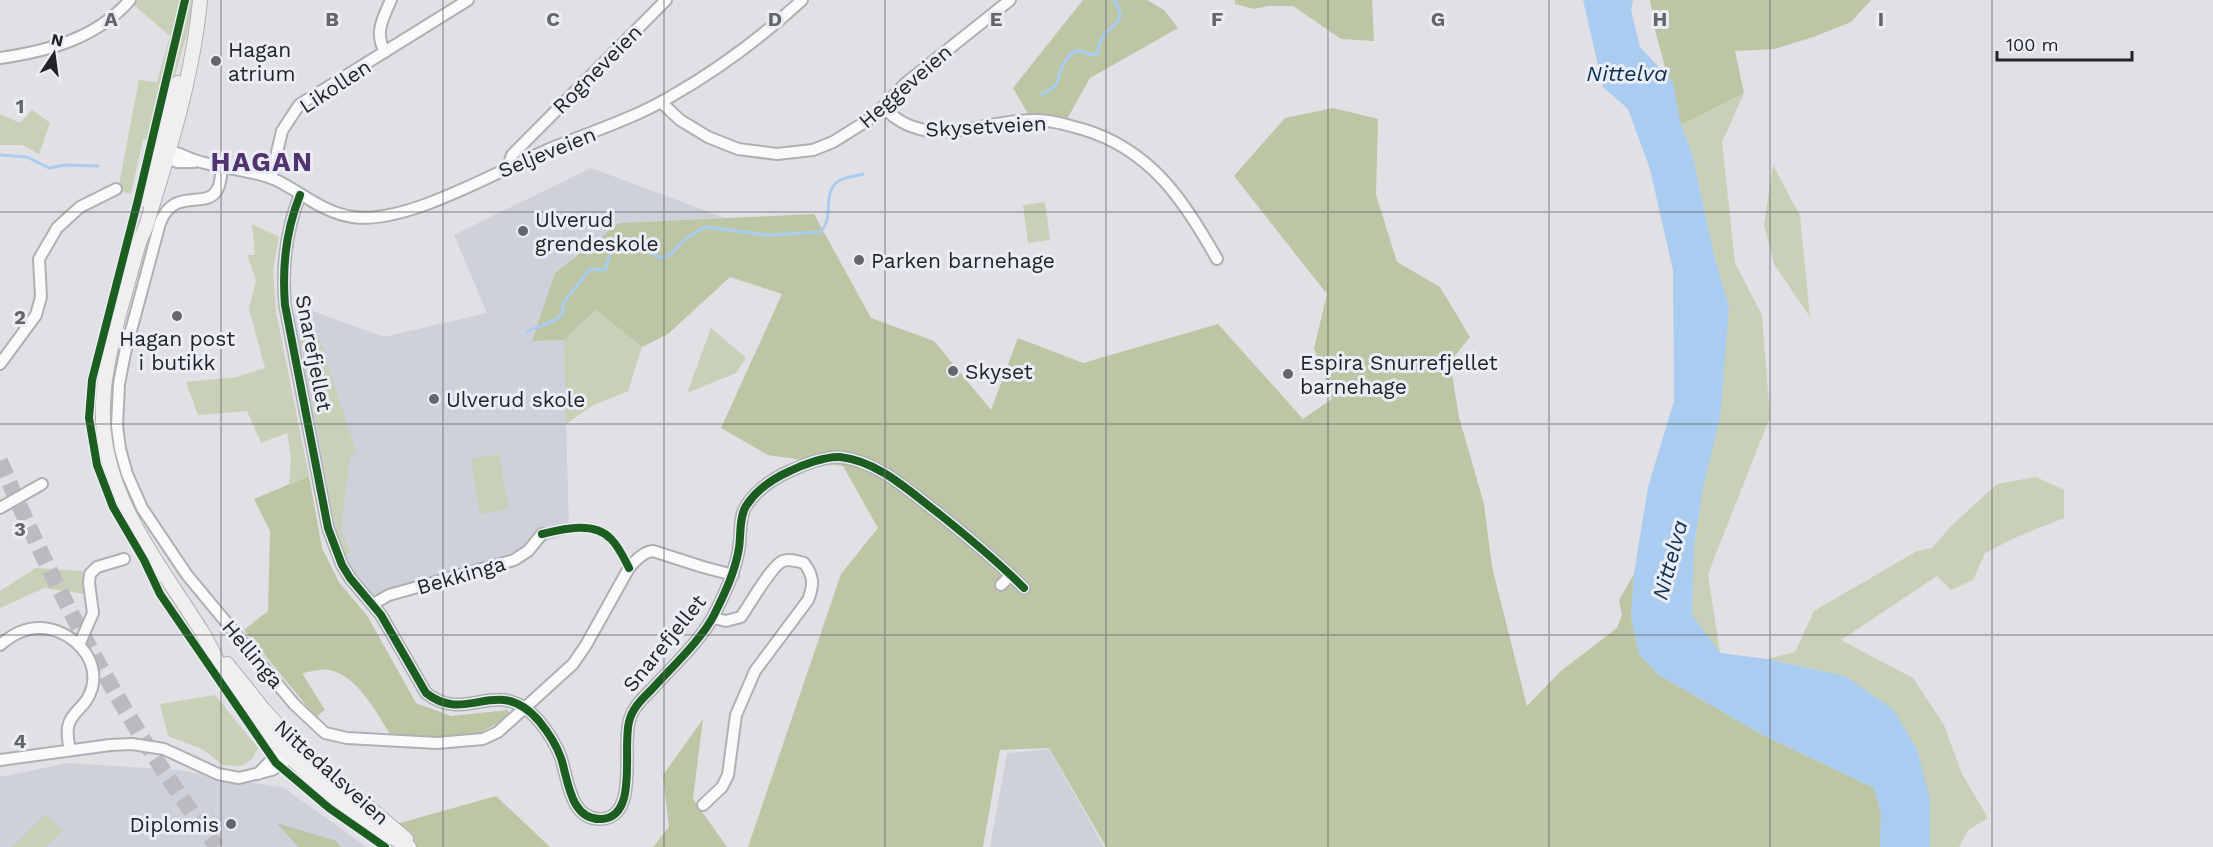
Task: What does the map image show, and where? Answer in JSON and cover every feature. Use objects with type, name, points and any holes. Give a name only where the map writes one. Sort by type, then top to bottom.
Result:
[{"type":"main road","name":"Nittedalsveien","points":[[200,0],[185,86],[139,227],[139,243],[105,372],[102,417],[106,449],[113,475],[129,512],[207,639],[263,709],[302,770],[334,797],[409,847]]},
{"type":"main road","name":"Nittedalsveien","points":[[290,751],[342,786],[414,847]]},
{"type":"street","points":[[0,58],[56,46],[81,37],[116,16],[130,0]]},
{"type":"street","points":[[385,52],[380,41],[380,29],[391,0]]},
{"type":"street","name":"Likollen","points":[[271,178],[282,131],[299,105],[468,0]]},
{"type":"street","name":"Rogneveien","points":[[508,167],[512,155],[666,0]]},
{"type":"street","name":"Seljeveien","points":[[271,178],[326,210],[344,216],[365,218],[384,216],[427,204],[661,102],[723,62],[772,26],[802,0]]},
{"type":"street","name":"Heggeveien","points":[[661,102],[680,120],[720,142],[748,151],[777,154],[803,152],[847,135],[884,108],[906,83],[1010,0]]},
{"type":"street","name":"Skysetveien","points":[[884,108],[904,124],[922,131],[949,131],[1043,120],[1108,139],[1138,156],[1173,189],[1194,217],[1217,259]]},
{"type":"street","points":[[163,153],[184,162],[198,162],[271,178]]},
{"type":"street","name":"Hellinga","points":[[222,167],[219,186],[214,195],[179,201],[168,208],[162,217],[123,362],[117,408],[118,437],[127,474],[142,508],[194,582],[294,704],[325,733],[347,738],[438,743],[473,740],[498,732],[573,664],[629,568],[644,554],[651,551],[658,552],[733,575]]},
{"type":"street","points":[[0,364],[36,315],[40,297],[39,259],[57,228],[80,207],[116,189]]},
{"type":"street","name":"Snarefjellet","points":[[300,195],[290,228],[285,256],[284,294],[336,553],[350,578],[373,604],[422,688],[430,696],[454,705],[508,699],[525,708],[539,721],[553,740],[578,809],[584,815],[594,818],[610,817],[619,810],[624,800],[629,721],[635,708],[713,618],[733,575],[744,510],[756,492],[775,477],[804,464],[838,457],[871,466],[903,485],[971,539],[1024,588]]},
{"type":"street","points":[[0,508],[42,484]]},
{"type":"street","name":"Bekkinga","points":[[373,604],[397,593],[514,560],[528,551],[542,534]]},
{"type":"street","points":[[79,645],[93,614],[90,574],[97,567],[124,559]]},
{"type":"street","points":[[703,805],[722,787],[728,775],[736,715],[754,671],[808,600],[812,589],[811,571],[804,563],[796,560],[780,562],[741,617],[726,621],[713,618]]},
{"type":"street","points":[[1001,585],[1011,574]]},
{"type":"street","points":[[0,645],[23,630],[37,628],[59,632],[79,645],[91,663],[93,681],[90,692],[68,724],[70,750]]},
{"type":"street","points":[[0,760],[121,744],[142,745],[172,752],[225,776],[239,778],[258,774],[273,758],[290,751]]},
{"type":"shaded area","name":"Ulverud skole","points":[[591,168],[725,218],[619,223],[533,341],[564,340],[569,534],[373,597],[336,550],[292,336],[296,305],[384,337],[487,313],[454,235]]},
{"type":"shaded area","points":[[1049,749],[1104,847],[990,847],[1007,753]]},
{"type":"shaded area","points":[[69,763],[177,770],[284,788],[367,847],[0,847],[0,777]]},
{"type":"green space","points":[[138,0],[194,0],[191,20],[156,141],[143,139],[131,194],[118,190],[139,80],[157,82],[170,36],[134,5]]},
{"type":"green space","points":[[1083,0],[1147,0],[1164,10],[1178,28],[1090,78],[1067,119],[1035,126],[1013,88]]},
{"type":"green space","points":[[1235,0],[1372,0],[1374,41],[1341,39],[1293,6],[1268,6],[1254,9],[1235,4]]},
{"type":"green space","points":[[1650,0],[1871,0],[1851,22],[1816,36],[1775,49],[1735,51],[1744,93],[1681,125],[1655,30]]},
{"type":"green space","points":[[1744,93],[1722,142],[1735,263],[1762,315],[1770,417],[1708,574],[1720,653],[1692,616],[1694,548],[1728,307],[1692,153],[1681,125]]},
{"type":"green space","points":[[1333,108],[1378,119],[1376,195],[1397,262],[1440,287],[1470,337],[1450,362],[1459,417],[1484,504],[1492,567],[1527,706],[1561,671],[1617,628],[1622,615],[1619,600],[1634,574],[1631,617],[1639,654],[1659,675],[1761,734],[1874,788],[1881,814],[1880,847],[1106,847],[1049,748],[1000,750],[983,847],[748,847],[841,574],[878,528],[843,466],[768,455],[721,428],[782,294],[730,277],[668,334],[642,347],[596,310],[564,340],[532,341],[555,273],[619,223],[814,214],[871,318],[934,341],[991,410],[1018,338],[1083,363],[1218,324],[1303,419],[1332,399],[1314,348],[1327,294],[1234,176],[1285,118]]},
{"type":"green space","points":[[32,110],[50,123],[39,154],[22,145],[0,145],[0,114],[20,123]]},
{"type":"green space","points":[[1773,165],[1800,216],[1810,317],[1774,264],[1764,225]]},
{"type":"green space","points":[[1045,202],[1050,240],[1028,243],[1023,205]]},
{"type":"green space","points":[[252,224],[279,237],[273,270],[276,312],[309,476],[289,484],[291,458],[287,433],[261,443],[247,411],[198,415],[186,382],[237,377],[265,368],[249,309],[256,280],[247,255],[255,255]]},
{"type":"green space","points":[[596,310],[642,347],[628,391],[592,406],[566,424],[564,340]]},
{"type":"green space","points":[[711,328],[746,358],[736,373],[687,393]]},
{"type":"green space","points":[[318,335],[356,451],[350,458],[341,529],[350,552],[344,556],[339,546],[300,338]]},
{"type":"green space","points":[[499,454],[509,509],[480,514],[471,459]]},
{"type":"green space","points":[[309,476],[322,548],[339,582],[368,617],[416,703],[451,716],[508,710],[510,716],[476,735],[432,739],[392,737],[366,697],[350,680],[323,669],[302,673],[325,710],[316,717],[244,630],[268,611],[270,531],[254,499]]},
{"type":"green space","points":[[2036,477],[2064,490],[2064,518],[1985,553],[1973,580],[1951,590],[1937,576],[1841,640],[1913,678],[1944,725],[1962,774],[1988,818],[1968,830],[1959,847],[1930,847],[1930,799],[1845,676],[1767,659],[1795,652],[1814,611],[1917,551],[1932,548],[1951,526],[1997,484]]},
{"type":"green space","points":[[36,568],[82,571],[86,594],[44,588],[0,608],[0,591]]},
{"type":"green space","points":[[215,695],[258,748],[252,759],[242,766],[223,765],[202,749],[168,736],[160,704]]},
{"type":"green space","points":[[703,719],[693,799],[727,847],[653,847],[669,827],[663,775]]},
{"type":"green space","points":[[496,796],[550,847],[404,847],[379,829]]},
{"type":"green space","points":[[46,814],[63,831],[45,847],[12,847]]},
{"type":"green space","points":[[277,823],[336,841],[341,847],[298,847]]},
{"type":"water","name":"Nittelva","points":[[1583,0],[1633,0],[1631,10],[1640,47],[1673,82],[1681,125],[1692,153],[1715,259],[1729,307],[1720,418],[1703,488],[1694,548],[1692,615],[1720,653],[1767,659],[1845,676],[1893,709],[1917,749],[1930,799],[1930,847],[1880,847],[1881,814],[1874,788],[1761,734],[1659,675],[1639,654],[1631,617],[1634,574],[1648,487],[1674,401],[1673,270],[1650,169],[1628,109],[1603,87]]},
{"type":"waterway","points":[[1041,94],[1055,86],[1064,63],[1076,50],[1093,55],[1098,53],[1099,43],[1103,36],[1119,20],[1119,8],[1114,0]]},
{"type":"waterway","points":[[0,155],[27,157],[49,168],[65,165],[98,166]]},
{"type":"waterway","points":[[527,331],[559,317],[563,312],[564,302],[590,269],[605,270],[610,253],[616,245],[628,243],[663,258],[671,254],[684,240],[705,227],[768,235],[819,232],[826,222],[832,188],[841,179],[863,174]]},
{"type":"tunnel","points":[[0,461],[46,562],[97,661],[154,756],[217,847]]},
{"type":"cycle path","points":[[185,0],[137,204],[92,380],[89,418],[97,465],[113,507],[144,560],[160,594],[276,763],[329,808],[385,847]]},
{"type":"cycle path","points":[[300,195],[291,222],[286,249],[285,305],[328,528],[342,565],[381,615],[426,693],[441,702],[455,705],[496,700],[510,701],[524,707],[539,721],[552,738],[559,753],[572,797],[583,813],[591,818],[602,819],[613,815],[621,806],[627,779],[627,734],[633,712],[709,624],[735,566],[744,510],[755,494],[777,477],[814,461],[828,458],[840,457],[867,464],[892,478],[938,513],[1024,588]]},
{"type":"cycle path","points":[[542,534],[578,528],[604,533],[614,542],[629,568]]},
{"type":"place","name":"Hagan atrium","points":[[216,61]]},
{"type":"place","name":"Ulverud grendeskole","points":[[523,231]]},
{"type":"place","name":"Parken barnehage","points":[[859,260]]},
{"type":"place","name":"Hagan post i butikk","points":[[177,316]]},
{"type":"place","name":"Skyset","points":[[953,371]]},
{"type":"place","name":"Espira Snurrefjellet barnehage","points":[[1288,374]]},
{"type":"place","name":"Ulverud skole","points":[[434,399]]},
{"type":"place","name":"Diplomis","points":[[231,824]]},
{"type":"district","name":"HAGAN","points":[[262,162]]}]
